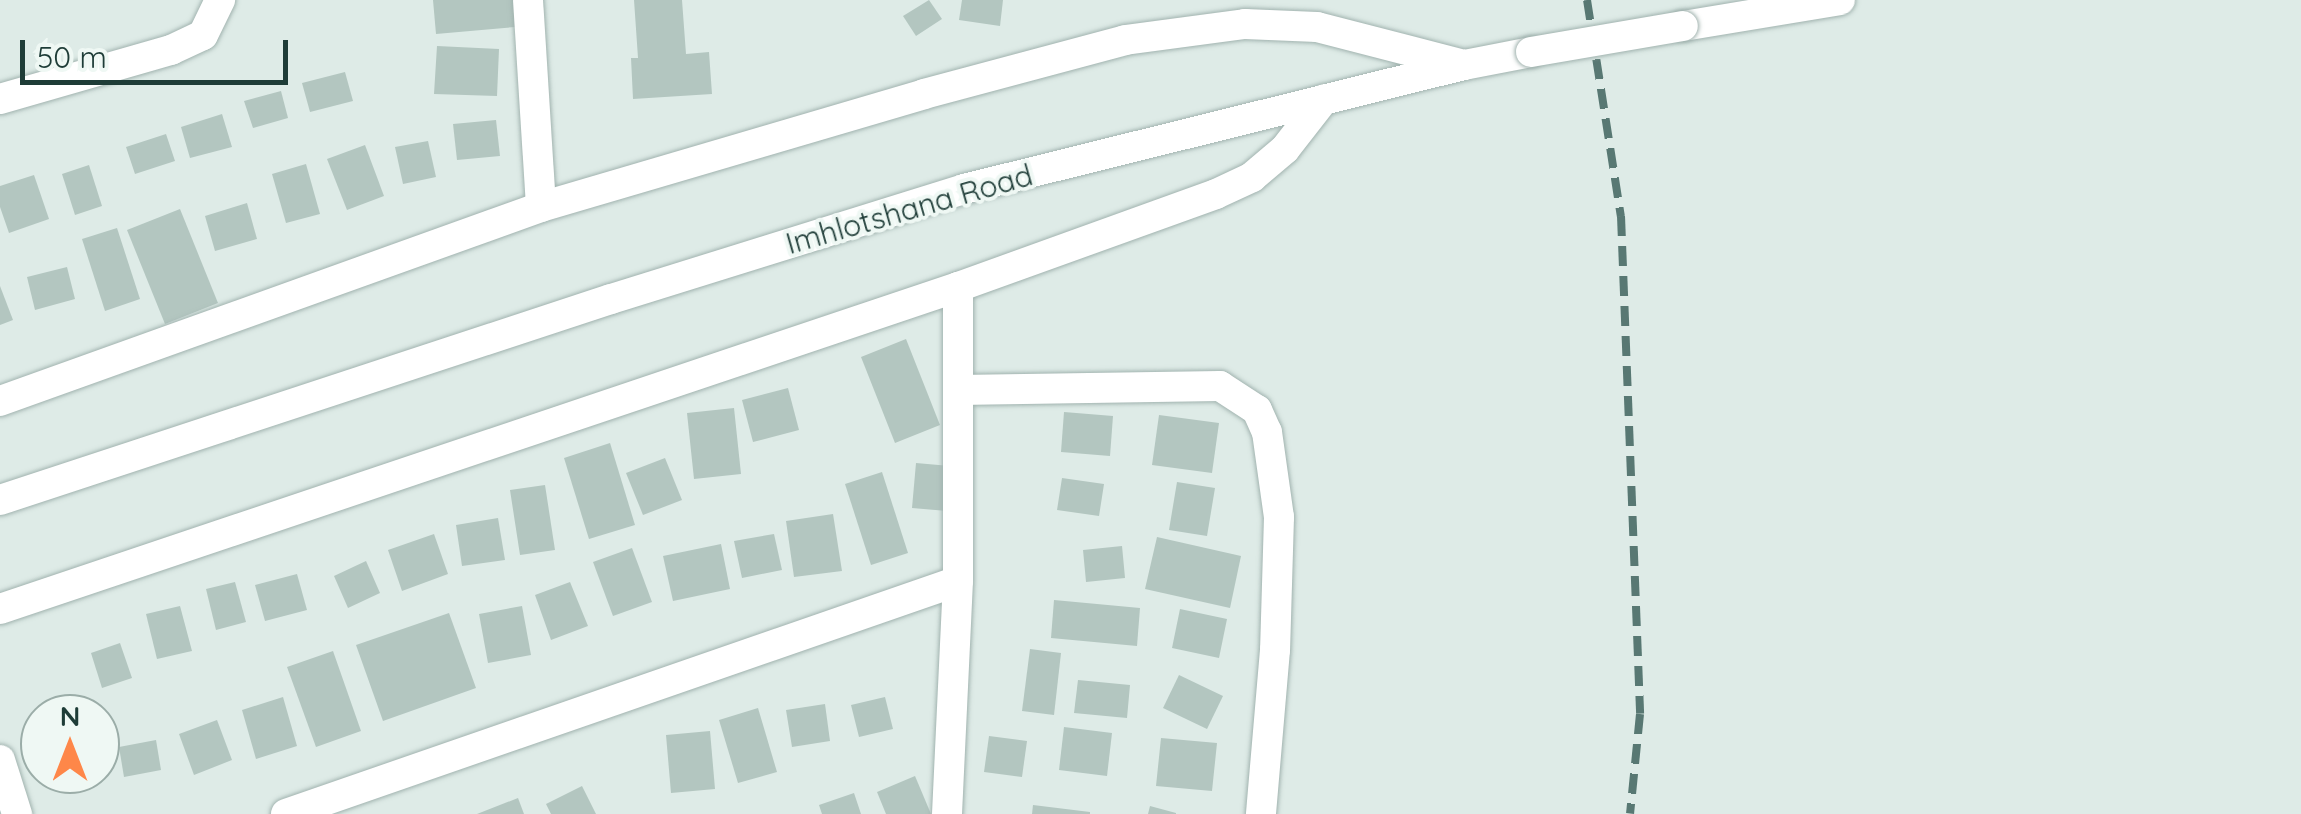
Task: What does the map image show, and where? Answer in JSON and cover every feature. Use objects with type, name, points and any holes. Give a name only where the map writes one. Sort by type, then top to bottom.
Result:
[{"type":"street","points":[[0,99],[172,50],[203,35],[220,0]]},
{"type":"street","points":[[528,0],[541,208]]},
{"type":"street","name":"Imhlotshana Road","points":[[0,500],[610,299],[964,189],[1464,64],[1840,0]]},
{"type":"street","points":[[0,400],[541,208],[1210,14],[1316,28],[1464,64]]},
{"type":"street","points":[[0,609],[958,287],[1252,177],[1285,149],[1324,99]]},
{"type":"street","points":[[947,814],[958,581],[958,287]]},
{"type":"street","points":[[958,390],[1220,386],[1257,410],[1267,432],[1279,517],[1275,650],[1260,814]]},
{"type":"street","points":[[286,814],[958,581]]},
{"type":"street","points":[[0,760],[17,814]]},
{"type":"building","points":[[433,0],[513,0],[515,27],[436,34]]},
{"type":"building","points":[[634,0],[682,0],[686,54],[709,52],[712,94],[633,99],[631,58],[638,58]]},
{"type":"building","points":[[929,0],[942,19],[916,36],[903,16]]},
{"type":"building","points":[[962,0],[1003,0],[1000,26],[959,20]]},
{"type":"building","points":[[437,46],[499,49],[497,96],[434,94]]},
{"type":"building","points":[[345,72],[353,101],[310,112],[302,83]]},
{"type":"building","points":[[281,91],[288,118],[253,128],[244,101]]},
{"type":"building","points":[[222,114],[232,147],[190,158],[181,127]]},
{"type":"building","points":[[496,120],[500,156],[457,160],[453,124]]},
{"type":"building","points":[[166,134],[175,161],[135,174],[126,147]]},
{"type":"building","points":[[428,141],[436,177],[403,184],[395,147]]},
{"type":"building","points":[[365,145],[384,196],[347,210],[327,159]]},
{"type":"building","points":[[306,164],[320,214],[286,223],[272,174]]},
{"type":"building","points":[[89,165],[102,206],[75,215],[62,174]]},
{"type":"building","points":[[34,175],[49,219],[9,233],[0,207],[0,186]]},
{"type":"building","points":[[247,203],[257,239],[215,251],[205,216]]},
{"type":"building","points":[[180,209],[218,303],[165,324],[127,230]]},
{"type":"building","points":[[117,228],[140,299],[105,311],[82,239]]},
{"type":"building","points":[[67,267],[75,299],[35,310],[27,277]]},
{"type":"building","points":[[0,286],[13,320],[0,325]]},
{"type":"building","points":[[906,339],[940,425],[895,443],[861,357]]},
{"type":"building","points":[[788,388],[799,430],[753,442],[742,400]]},
{"type":"building","points":[[734,408],[741,474],[694,479],[687,413]]},
{"type":"building","points":[[1064,412],[1113,416],[1110,456],[1061,452]]},
{"type":"building","points":[[1159,415],[1219,423],[1212,473],[1152,465]]},
{"type":"building","points":[[610,443],[635,525],[589,539],[564,458]]},
{"type":"building","points":[[665,458],[682,500],[643,515],[626,473]]},
{"type":"building","points":[[916,463],[950,466],[947,511],[912,508]]},
{"type":"building","points":[[882,472],[908,553],[871,565],[845,484]]},
{"type":"building","points":[[1062,478],[1104,484],[1099,516],[1057,510]]},
{"type":"building","points":[[1177,482],[1215,488],[1207,536],[1169,530]]},
{"type":"building","points":[[545,485],[555,550],[520,555],[510,490]]},
{"type":"building","points":[[833,514],[842,571],[794,577],[786,521]]},
{"type":"building","points":[[498,518],[505,560],[462,566],[456,525]]},
{"type":"building","points":[[434,534],[448,574],[402,591],[388,550]]},
{"type":"building","points":[[774,534],[782,570],[742,578],[734,541]]},
{"type":"building","points":[[1157,537],[1241,556],[1230,608],[1145,589]]},
{"type":"building","points":[[721,544],[730,589],[673,601],[663,556]]},
{"type":"building","points":[[1122,546],[1125,578],[1086,582],[1083,550]]},
{"type":"building","points":[[632,548],[652,602],[613,616],[593,562]]},
{"type":"building","points":[[366,561],[380,593],[348,608],[334,576]]},
{"type":"building","points":[[297,574],[307,610],[265,621],[255,585]]},
{"type":"building","points":[[235,582],[246,622],[216,630],[206,589]]},
{"type":"building","points":[[570,582],[588,626],[551,640],[535,595]]},
{"type":"building","points":[[1054,600],[1140,608],[1137,646],[1051,638]]},
{"type":"building","points":[[180,606],[192,651],[157,659],[146,614]]},
{"type":"building","points":[[522,606],[531,655],[488,663],[479,614]]},
{"type":"building","points":[[1180,609],[1227,619],[1219,658],[1172,648]]},
{"type":"building","points":[[449,613],[476,688],[383,721],[356,645]]},
{"type":"building","points":[[120,643],[132,678],[102,688],[91,653]]},
{"type":"building","points":[[1030,649],[1061,653],[1054,715],[1022,711]]},
{"type":"building","points":[[333,651],[361,731],[316,747],[287,667]]},
{"type":"building","points":[[1179,675],[1223,696],[1207,729],[1163,708]]},
{"type":"building","points":[[1078,680],[1130,685],[1127,718],[1074,713]]},
{"type":"building","points":[[283,697],[297,746],[256,759],[242,710]]},
{"type":"building","points":[[885,697],[893,729],[859,737],[851,705]]},
{"type":"building","points":[[825,704],[830,741],[792,747],[786,710]]},
{"type":"building","points":[[758,708],[777,772],[738,783],[719,720]]},
{"type":"building","points":[[217,720],[232,760],[194,775],[179,734]]},
{"type":"building","points":[[1064,727],[1112,733],[1107,776],[1059,770]]},
{"type":"building","points":[[710,731],[715,789],[671,793],[666,735]]},
{"type":"building","points":[[989,736],[1027,741],[1022,777],[984,772]]},
{"type":"building","points":[[1161,738],[1217,743],[1212,791],[1156,786]]},
{"type":"building","points":[[156,740],[161,770],[124,777],[120,747]]},
{"type":"building","points":[[915,776],[931,814],[886,814],[877,792]]},
{"type":"building","points":[[582,786],[596,814],[551,814],[546,804]]},
{"type":"building","points":[[854,793],[861,814],[822,814],[819,805]]},
{"type":"building","points":[[518,798],[524,814],[477,814]]},
{"type":"building","points":[[1033,805],[1090,812],[1090,814],[1032,814]]},
{"type":"building","points":[[1150,806],[1176,813],[1176,814],[1148,814]]},
{"type":"railway","points":[[1587,0],[1621,216],[1640,714],[1630,814]]}]
